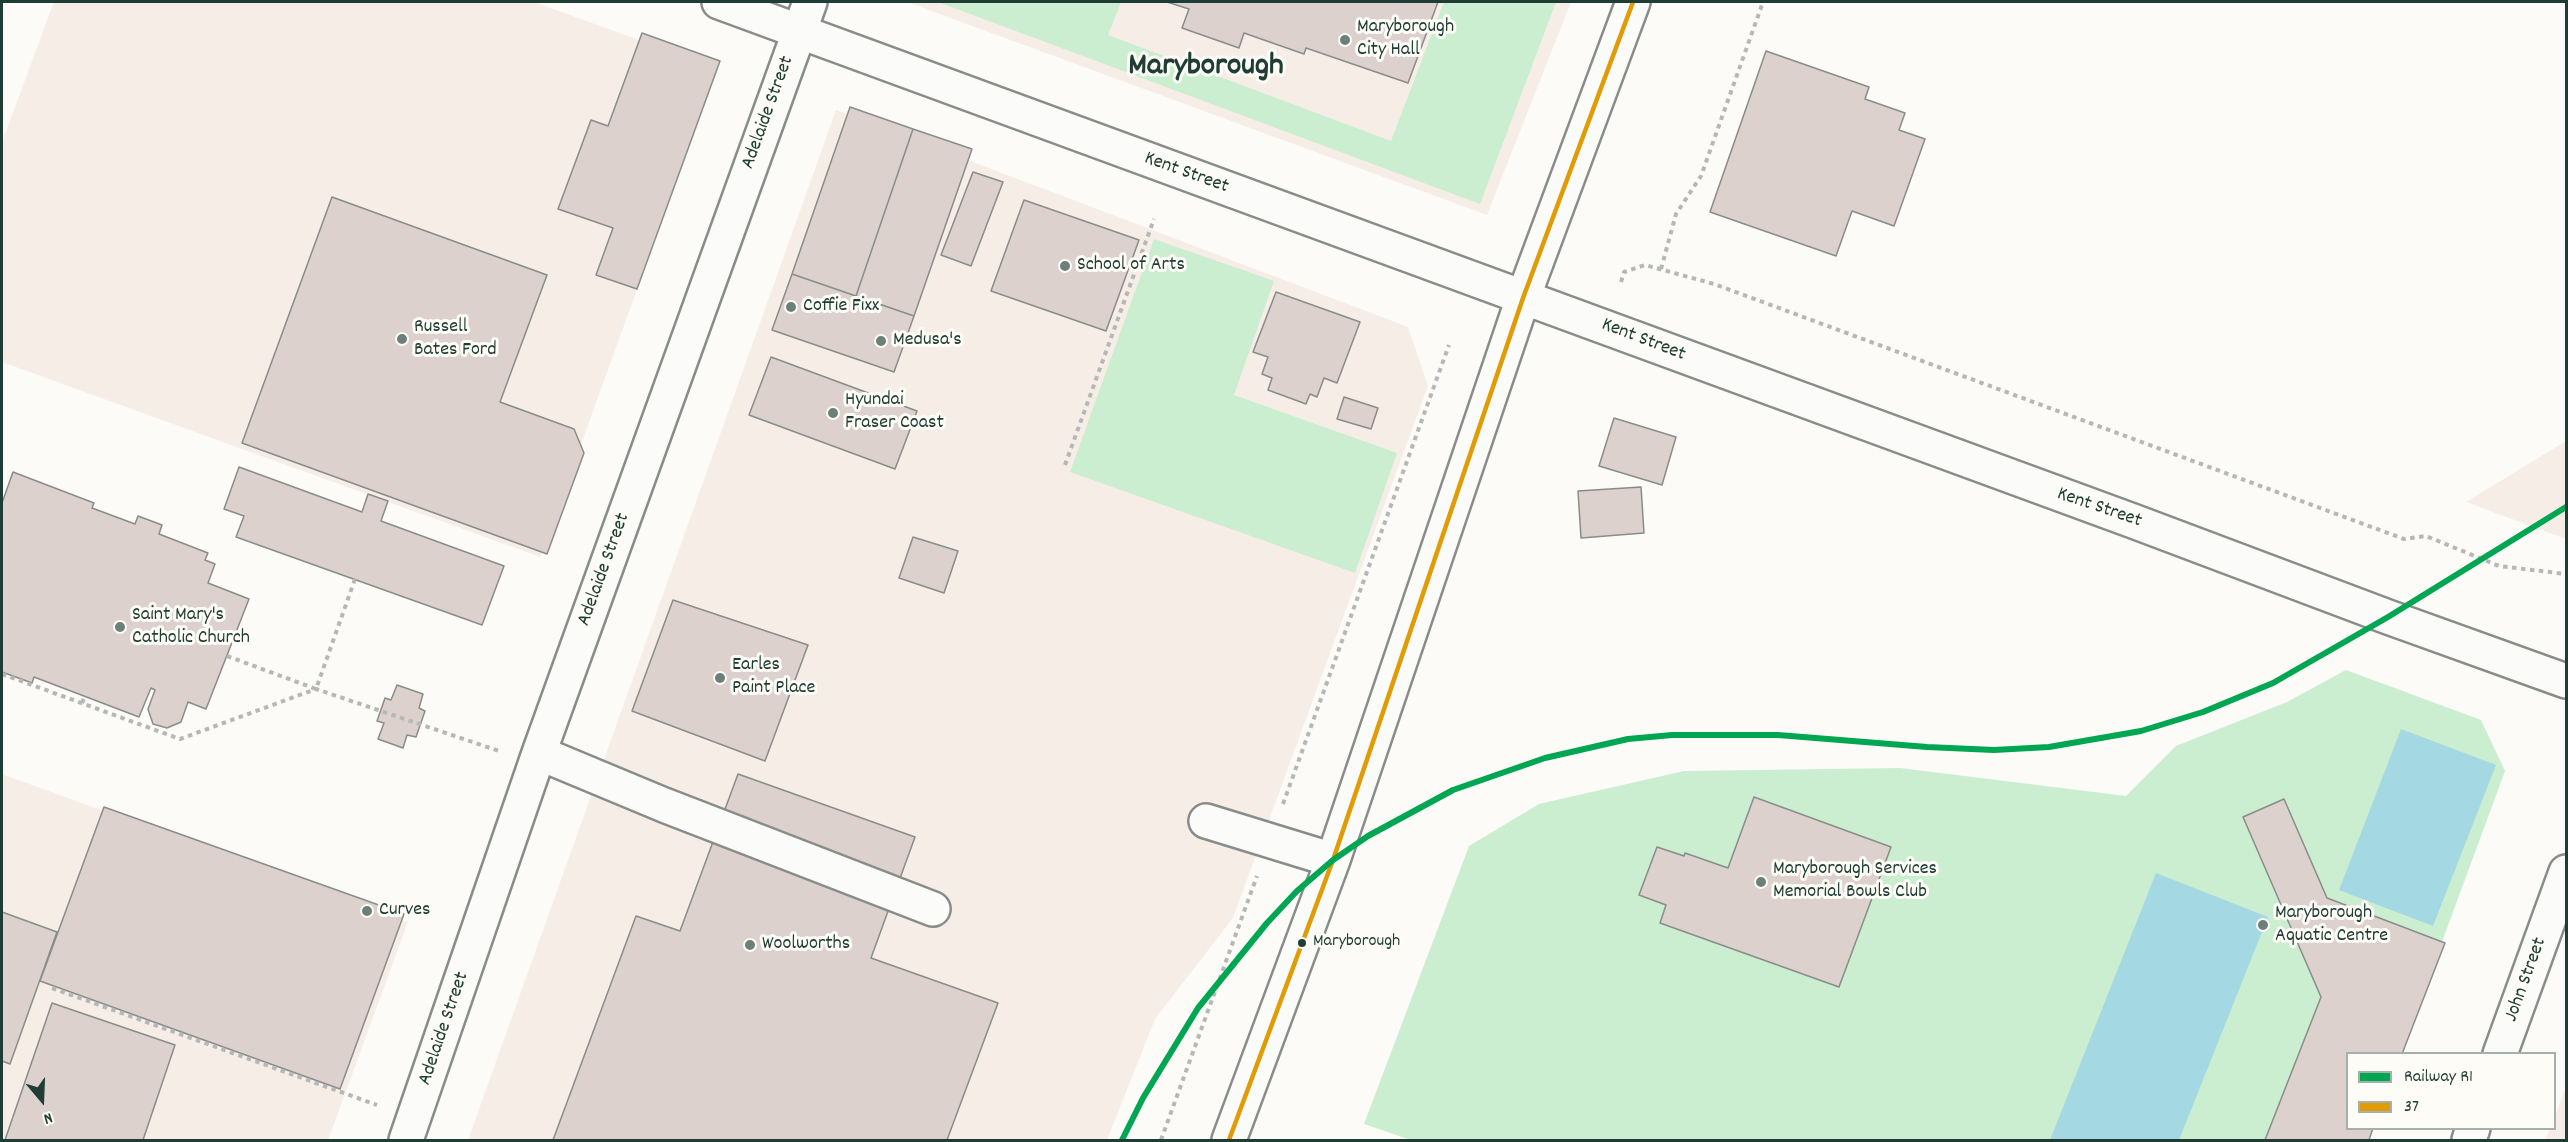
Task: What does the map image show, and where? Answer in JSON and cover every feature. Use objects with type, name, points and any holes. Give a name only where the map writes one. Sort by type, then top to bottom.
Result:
[{"type":"main road","name":"Kent Street","points":[[719,2],[804,16],[1523,298],[2566,681]]},
{"type":"main road","points":[[1228,1140],[1333,860],[1523,298],[1633,2]]},
{"type":"main road","name":"Adelaide Street","points":[[410,1129],[539,753],[804,16]]},
{"type":"main road","points":[[539,753],[664,805],[933,909]]},
{"type":"main road","points":[[1206,821],[1333,860]]},
{"type":"main road","name":"John Street","points":[[2500,1052],[2566,872]]},
{"type":"path","points":[[1661,269],[1676,214],[1701,176],[1763,2]]},
{"type":"path","points":[[1065,465],[1154,219]]},
{"type":"path","points":[[1621,282],[1624,272],[1645,265],[1714,284],[2404,539],[2426,536],[2499,566],[2566,574]]},
{"type":"path","points":[[1161,1140],[1449,345]]},
{"type":"path","points":[[316,689],[355,579]]},
{"type":"path","points":[[227,656],[478,744]]},
{"type":"path","points":[[2,674],[180,739],[316,689]]},
{"type":"path","points":[[82,704],[85,696]]},
{"type":"path","points":[[52,988],[410,1129]]},
{"type":"shaded area","points":[[54,2],[534,2],[639,40],[642,33],[720,61],[540,557],[2,362],[2,142]]},
{"type":"shaded area","name":"Maryborough","points":[[907,2],[1571,2],[1487,215]]},
{"type":"shaded area","points":[[836,110],[1408,327],[1428,386],[1233,918],[1155,1019],[1107,1140],[468,1140]]},
{"type":"shaded area","points":[[2566,441],[2566,539],[2466,502]]},
{"type":"shaded area","points":[[2,774],[408,922],[328,1140],[2,1140]]},
{"type":"shaded area","points":[[2566,1086],[2566,1140],[2545,1140],[2550,1130],[2556,1130],[2556,1114]]},
{"type":"green space","points":[[938,2],[1121,2],[1108,35],[1391,141],[1444,2],[1556,2],[1480,204]]},
{"type":"green space","points":[[1154,239],[1274,281],[1234,395],[1397,453],[1355,573],[1070,472]]},
{"type":"green space","points":[[2346,670],[2481,720],[2505,771],[2401,1052],[2346,1052],[2346,1130],[2373,1130],[2369,1140],[1411,1140],[1364,1124],[1469,846],[1539,804],[1684,771],[1900,768],[2126,796],[2176,746],[2287,702]]},
{"type":"water","points":[[2401,729],[2496,765],[2433,926],[2339,890]]},
{"type":"water","points":[[2156,873],[2268,917],[2179,1140],[2050,1140]]},
{"type":"building","name":"Maryborough City Hall","points":[[1167,2],[1438,2],[1408,83],[1306,48],[1304,54],[1244,33],[1239,48],[1182,28],[1189,9]]},
{"type":"building","points":[[642,33],[720,61],[637,289],[596,275],[613,228],[558,209],[591,120],[608,126]]},
{"type":"building","points":[[1766,51],[1869,87],[1865,99],[1905,113],[1899,130],[1925,139],[1894,226],[1852,211],[1836,256],[1710,212]]},
{"type":"building","points":[[850,107],[913,129],[856,296],[792,274]]},
{"type":"building","points":[[913,129],[972,149],[914,316],[856,296]]},
{"type":"building","points":[[973,172],[1003,182],[971,266],[941,255]]},
{"type":"building","name":"Russell Bates Ford","points":[[332,197],[547,275],[500,402],[574,429],[584,453],[547,554],[242,443]]},
{"type":"building","name":"School of Arts","points":[[1024,200],[1139,240],[1106,331],[991,291]]},
{"type":"building","points":[[792,274],[914,316],[894,372],[772,330]]},
{"type":"building","points":[[1276,292],[1360,322],[1337,383],[1324,378],[1317,397],[1310,394],[1306,404],[1268,390],[1272,378],[1262,374],[1268,357],[1253,352]]},
{"type":"building","name":"Hyundai Fraser Coast","points":[[771,357],[917,411],[895,469],[749,415]]},
{"type":"building","points":[[1344,397],[1378,408],[1371,429],[1337,419]]},
{"type":"building","points":[[1614,418],[1676,437],[1662,485],[1599,466]]},
{"type":"building","points":[[239,467],[362,512],[368,494],[388,501],[381,521],[504,566],[482,625],[236,537],[244,516],[224,509]]},
{"type":"building","name":"Saint Mary's Catholic Church","points":[[13,472],[94,503],[92,508],[135,524],[138,516],[162,525],[159,534],[208,553],[205,560],[215,564],[208,583],[249,599],[206,709],[188,702],[181,722],[167,728],[153,724],[148,709],[155,690],[151,688],[139,717],[34,677],[32,683],[2,672],[2,503]]},
{"type":"building","points":[[1641,487],[1644,533],[1581,538],[1578,491]]},
{"type":"building","points":[[913,537],[958,551],[944,593],[899,578]]},
{"type":"building","name":"Earles Paint Place","points":[[673,600],[808,645],[765,761],[632,711]]},
{"type":"building","points":[[397,685],[423,694],[419,708],[425,711],[416,737],[407,735],[403,748],[378,739],[384,723],[377,721],[385,698],[391,700]]},
{"type":"building","name":"Woolworths","points":[[738,774],[915,837],[871,958],[998,1003],[947,1140],[553,1140],[636,916],[680,931]]},
{"type":"building","name":"Maryborough Services Memorial Bowls Club","points":[[1754,797],[1891,847],[1839,987],[1660,923],[1666,905],[1639,895],[1657,847],[1684,856],[1685,853],[1728,868]]},
{"type":"building","points":[[2284,799],[2327,898],[2445,943],[2403,1052],[2346,1052],[2346,1130],[2372,1130],[2369,1140],[2265,1140],[2321,997],[2243,817]]},
{"type":"building","points":[[104,807],[404,914],[340,1089],[40,981]]},
{"type":"building","points":[[2,912],[57,932],[10,1064],[2,1061]]},
{"type":"building","points":[[52,1003],[175,1045],[143,1140],[5,1140]]},
{"type":"rail line","name":"R1","points":[[1122,1140],[1143,1098],[1198,1008],[1267,923],[1297,891],[1333,860],[1368,836],[1453,790],[1545,758],[1628,739],[1672,735],[1778,735],[1994,750],[2049,747],[2141,731],[2203,712],[2273,683],[2388,617],[2566,507]]},
{"type":"transit line","name":"37","points":[[1229,1140],[1333,860],[1523,298],[1633,2]]},
{"type":"place","name":"Maryborough City Hall","points":[[1345,40]]},
{"type":"place","name":"School of Arts","points":[[1065,266]]},
{"type":"place","name":"Coffie Fixx","points":[[791,307]]},
{"type":"place","name":"Russell Bates Ford","points":[[402,339]]},
{"type":"place","name":"Medusa's","points":[[881,341]]},
{"type":"place","name":"Hyundai Fraser Coast","points":[[833,413]]},
{"type":"place","name":"Saint Mary's Catholic Church","points":[[120,627]]},
{"type":"place","name":"Earles Paint Place","points":[[720,678]]},
{"type":"place","name":"Maryborough Services Memorial Bowls Club","points":[[1761,882]]},
{"type":"place","name":"Curves","points":[[367,911]]},
{"type":"place","name":"Maryborough Aquatic Centre","points":[[2263,925]]},
{"type":"place","name":"Maryborough","points":[[1302,943]]},
{"type":"place","name":"Woolworths","points":[[750,945]]},
{"type":"district","name":"Maryborough","points":[[1206,69]]}]
